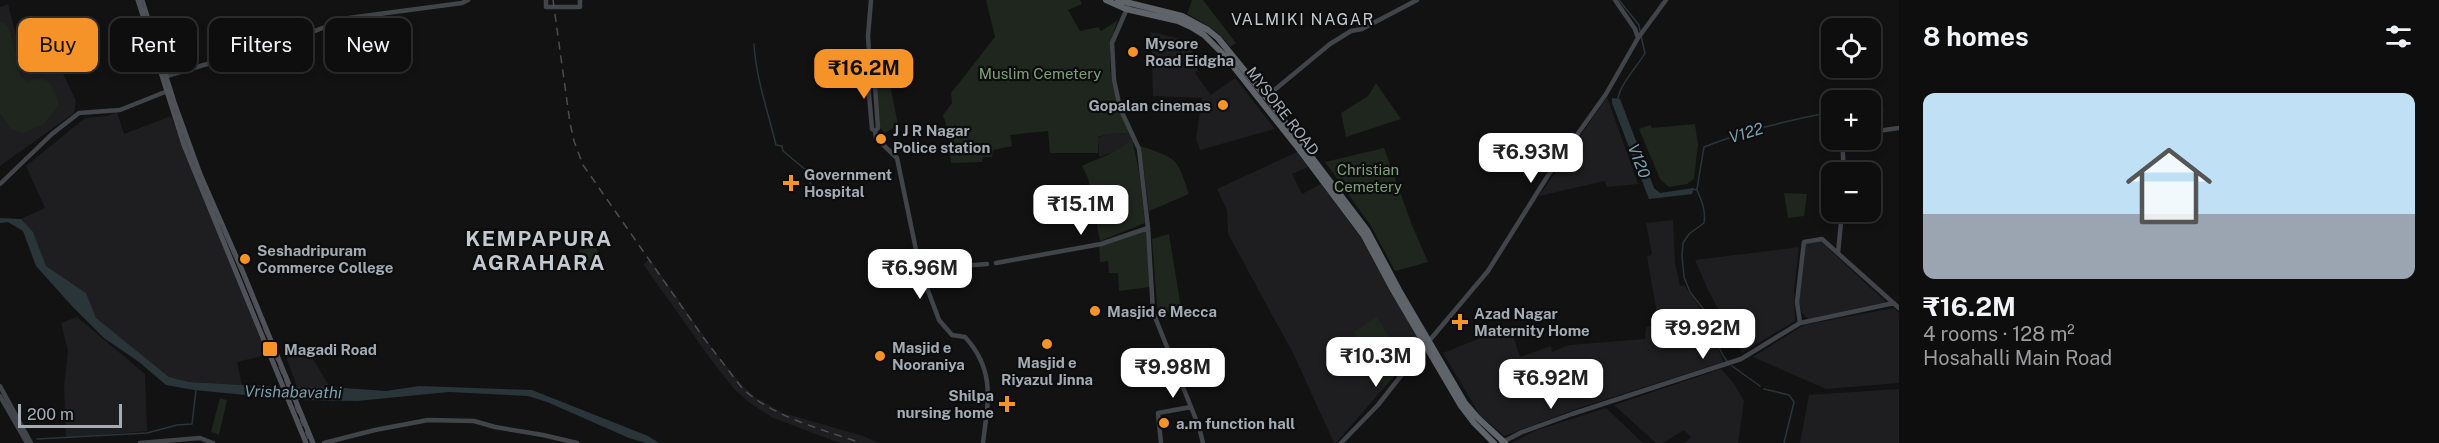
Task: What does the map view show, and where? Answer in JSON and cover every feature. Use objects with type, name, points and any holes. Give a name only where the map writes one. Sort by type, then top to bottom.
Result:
[{"type":"highway","name":"MYSORE ROAD","points":[[1106,0],[1191,27],[1204,35],[1225,56],[1364,236],[1465,403],[1503,442]]},
{"type":"highway","name":"MYSORE ROAD","points":[[1118,0],[1128,7],[1182,16],[1208,30],[1223,44],[1367,230],[1461,406],[1494,443]]},
{"type":"main road","points":[[140,0],[167,75],[168,91]]},
{"type":"main road","points":[[140,0],[196,177],[284,383],[306,443]]},
{"type":"main road","points":[[291,400],[313,443]]},
{"type":"street","points":[[167,75],[304,35],[349,18],[462,3],[468,0]]},
{"type":"street","points":[[546,0],[546,7],[580,7],[580,0]]},
{"type":"street","points":[[871,0],[868,36],[878,128],[875,131],[876,138],[897,158],[920,269],[939,320],[952,335],[965,338],[986,368],[987,407],[983,443]]},
{"type":"street","points":[[1266,97],[1330,44],[1351,31],[1362,29],[1417,0]]},
{"type":"street","points":[[1615,0],[1639,36]]},
{"type":"street","points":[[1341,443],[1378,405],[1488,271],[1548,177],[1606,94],[1639,36],[1653,21],[1666,0]]},
{"type":"street","points":[[1128,7],[1112,40],[1111,59],[1118,102],[1139,149],[1148,228],[1153,312],[1201,430],[1203,443]]},
{"type":"street","points":[[0,184],[52,134],[79,113],[120,110],[168,91]]},
{"type":"street","points":[[1881,131],[1899,129]]},
{"type":"street","points":[[1838,253],[1841,222]]},
{"type":"street","points":[[996,263],[1101,244],[1148,228]]},
{"type":"street","points":[[1800,323],[1797,302],[1804,242],[1822,239],[1899,308]]},
{"type":"street","points":[[920,269],[987,264]]},
{"type":"street","points":[[1503,442],[1572,414],[1741,359],[1800,323],[1894,303]]},
{"type":"street","points":[[0,386],[29,443]]},
{"type":"street","points":[[0,396],[29,443]]},
{"type":"street","points":[[1161,443],[1158,413],[1191,407]]},
{"type":"street","points":[[324,443],[415,422],[436,420],[474,421],[526,434],[543,435],[577,443]]},
{"type":"street","points":[[140,443],[200,438],[213,443]]},
{"type":"shaded area","points":[[8,4],[18,43],[18,72],[25,72],[26,74],[62,72],[76,101],[74,113],[0,166],[0,7]]},
{"type":"shaded area","points":[[1151,32],[1190,41],[1198,71],[1195,73],[1211,95],[1235,78],[1275,129],[1200,150],[1196,139],[1202,98],[1153,96]]},
{"type":"shaded area","points":[[1607,97],[1638,184],[1607,187],[1605,181],[1539,196]]},
{"type":"shaded area","points":[[117,112],[124,134],[171,116],[267,355],[237,362],[242,385],[189,382],[169,377],[95,318],[86,293],[46,266],[21,219],[45,208],[26,166],[85,118],[107,116]]},
{"type":"shaded area","points":[[1130,133],[1132,138],[1122,149],[1099,157],[1098,138],[1108,134]]},
{"type":"shaded area","points":[[1297,152],[1308,167],[1292,174],[1302,194],[1321,184],[1361,238],[1421,345],[1336,443],[1334,443],[1294,355],[1228,234],[1227,210],[1217,189]]},
{"type":"shaded area","points":[[1673,220],[1675,263],[1680,286],[1684,285],[1708,319],[1723,362],[1579,408],[1504,436],[1480,415],[1443,353],[1510,326],[1520,357],[1551,346],[1552,352],[1569,345],[1645,339],[1646,327],[1659,325],[1647,257],[1652,254],[1646,223]]},
{"type":"shaded area","points":[[1820,241],[1886,302],[1808,319],[1802,313],[1799,302],[1806,244]]},
{"type":"shaded area","points":[[1799,247],[1794,289],[1795,321],[1742,353],[1708,290],[1695,260]]},
{"type":"shaded area","points":[[650,259],[715,352],[741,384],[755,397],[783,413],[863,436],[878,443],[840,443],[773,418],[750,403],[734,389],[709,357],[643,264]]},
{"type":"shaded area","points":[[1894,308],[1899,313],[1899,383],[1826,389],[1753,357],[1804,325]]},
{"type":"shaded area","points":[[77,317],[145,374],[147,431],[66,438],[64,387],[68,351],[61,323]]},
{"type":"shaded area","points":[[305,346],[330,387],[297,387],[284,351]]},
{"type":"shaded area","points":[[1721,369],[1735,385],[1744,401],[1738,443],[1685,443],[1691,437],[1684,430],[1663,443],[1656,443],[1614,405]]},
{"type":"shaded area","points":[[1899,389],[1899,443],[1800,443],[1809,395]]},
{"type":"shaded area","points":[[1606,408],[1643,443],[1511,443],[1537,430]]},
{"type":"green space","name":"Muslim Cemetery","points":[[986,0],[1080,0],[1082,4],[1068,10],[1080,31],[1098,27],[1101,31],[1118,20],[1111,49],[1111,78],[1118,106],[1130,133],[1098,137],[1098,153],[1050,153],[1048,131],[1010,135],[1012,146],[993,150],[992,157],[983,157],[982,162],[951,163],[948,131],[943,115],[952,103],[951,93],[995,37]]},
{"type":"green space","points":[[1192,0],[1203,0],[1236,43],[1230,47],[1216,31],[1187,14]]},
{"type":"green space","points":[[0,23],[4,23],[10,30],[21,77],[27,81],[41,79],[49,82],[59,104],[44,124],[23,133],[11,129],[0,113]]},
{"type":"green space","points":[[888,74],[898,125],[885,133],[880,128],[875,75]]},
{"type":"green space","points":[[1376,83],[1401,119],[1346,137],[1341,113],[1368,96]]},
{"type":"green space","points":[[1695,124],[1698,144],[1694,179],[1687,184],[1669,187],[1660,179],[1639,129],[1650,125],[1652,128]]},
{"type":"green space","points":[[1132,138],[1145,223],[1100,241],[1088,178],[1082,166],[1115,151]]},
{"type":"green space","points":[[1141,146],[1174,161],[1182,173],[1189,194],[1149,211]]},
{"type":"green space","name":"Christian Cemetery","points":[[1384,148],[1428,262],[1395,271],[1371,226],[1325,162]]},
{"type":"green space","points":[[1784,193],[1807,194],[1804,216],[1788,218]]},
{"type":"green space","points":[[1146,230],[1150,287],[1119,291],[1118,273],[1109,273],[1108,261],[1100,262],[1099,245]]},
{"type":"green space","points":[[1169,234],[1181,308],[1158,317],[1152,239]]},
{"type":"green space","points":[[597,247],[599,269],[581,271],[579,250]]},
{"type":"green space","points":[[1377,316],[1405,365],[1385,386],[1376,368],[1372,369],[1354,332]]},
{"type":"green space","points":[[220,398],[227,400],[219,435],[211,432]]},
{"type":"water","points":[[1612,98],[1620,99],[1654,188],[1660,193],[1694,188],[1692,194],[1649,199]]},
{"type":"water","name":"Vrishabavathi","points":[[0,218],[21,219],[33,232],[46,266],[86,293],[96,318],[169,377],[189,382],[386,391],[419,386],[532,390],[648,436],[659,443],[646,443],[629,438],[528,396],[449,392],[357,401],[299,400],[194,390],[166,385],[139,362],[104,338],[71,305],[36,266],[23,231],[8,222],[0,223]]},
{"type":"waterway","name":"V120","points":[[1619,0],[1639,25],[1640,31]]},
{"type":"waterway","name":"V120","points":[[1618,100],[1625,82],[1645,53],[1641,36]]},
{"type":"waterway","points":[[754,44],[760,82],[776,145],[782,146],[783,151],[807,171],[812,190]]},
{"type":"waterway","name":"V122","points":[[1697,189],[1704,147],[1767,126],[1821,114]]},
{"type":"waterway","name":"V120","points":[[1692,189],[1697,190],[1703,206],[1704,223],[1689,234],[1683,243],[1684,277],[1690,292],[1705,311]]},
{"type":"waterway","name":"V120","points":[[1709,316],[1721,351],[1727,361]]},
{"type":"waterway","name":"V120","points":[[1732,366],[1760,386]]},
{"type":"waterway","name":"V120","points":[[1764,389],[1789,395],[1794,402],[1784,443]]},
{"type":"waterway","points":[[37,439],[147,433],[177,425],[192,424],[196,390]]},
{"type":"railway","points":[[142,0],[172,103],[193,163],[240,269],[310,443]]},
{"type":"railway","points":[[553,0],[570,123],[583,165],[703,337],[742,388],[768,407],[783,414],[861,443]]},
{"type":"place","name":"Mysore Road Eidgha","points":[[1133,52]]},
{"type":"place","name":"Gopalan cinemas","points":[[1223,105]]},
{"type":"place","name":"J J R Nagar Police station","points":[[881,139]]},
{"type":"place","name":"Government Hospital","points":[[791,183]]},
{"type":"place","name":"Seshadripuram Commerce College","points":[[245,259]]},
{"type":"place","name":"Masjid e Mecca","points":[[1095,311]]},
{"type":"place","name":"Azad Nagar Maternity Home","points":[[1460,322]]},
{"type":"place","name":"Masjid e Riyazul Jinna","points":[[1047,344]]},
{"type":"place","name":"Magadi Road","points":[[270,349]]},
{"type":"place","name":"Masjid e Nooraniya","points":[[880,356]]},
{"type":"place","name":"Shilpa nursing home","points":[[1007,404]]},
{"type":"place","name":"a.m function hall","points":[[1164,423]]},
{"type":"district","name":"VALMIKI NAGAR","points":[[1303,19]]},
{"type":"district","name":"KEMPAPURA AGRAHARA","points":[[539,250]]}]
